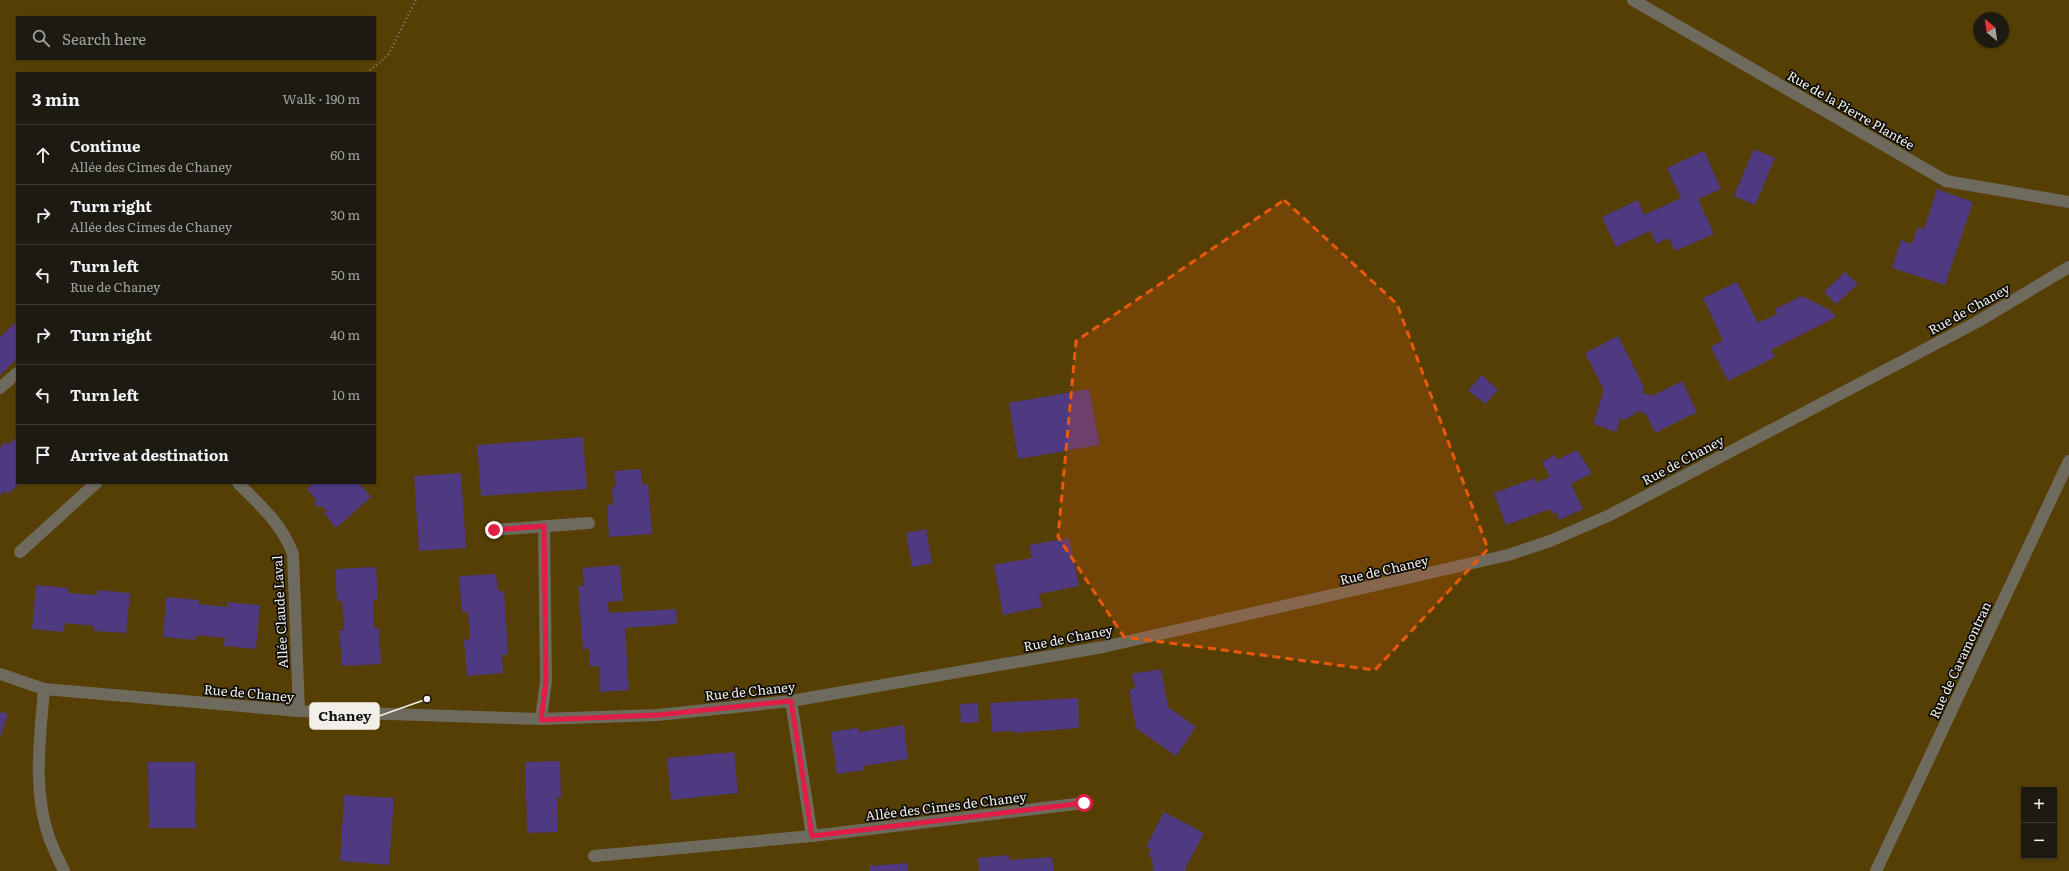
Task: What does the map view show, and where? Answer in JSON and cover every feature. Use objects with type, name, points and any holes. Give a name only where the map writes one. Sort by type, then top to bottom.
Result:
[{"type":"street","name":"Rue de la Pierre Plantée","points":[[1633,0],[1946,181],[2069,202]]},
{"type":"street","name":"Rue de Chaney","points":[[0,674],[44,690],[299,711],[541,720],[658,715],[791,701],[1103,647],[1508,556],[1550,541],[1608,516],[1976,322],[2069,267]]},
{"type":"street","points":[[0,388],[16,374]]},
{"type":"street","name":"Rue de Caramontran","points":[[1876,871],[2069,461]]},
{"type":"street","points":[[20,552],[95,484]]},
{"type":"street","name":"Allée Claude Laval","points":[[239,484],[271,515],[286,536],[293,554],[299,711]]},
{"type":"street","points":[[494,530],[589,522]]},
{"type":"street","points":[[541,720],[546,681],[544,526]]},
{"type":"street","points":[[44,690],[38,757],[41,798],[50,839],[64,871]]},
{"type":"street","points":[[791,701],[812,836]]},
{"type":"street","name":"Allée des Cimes de Chaney","points":[[594,856],[812,836],[1084,803]]},
{"type":"path","points":[[368,72],[388,55],[416,0]]},
{"type":"highlighted area","points":[[1284,200],[1397,304],[1488,549],[1375,670],[1124,637],[1058,537],[1076,341]]},
{"type":"shaded area","points":[[0,0],[2069,0],[2069,871],[0,871]]},
{"type":"building","points":[[1754,149],[1775,158],[1755,205],[1734,196]]},
{"type":"building","points":[[1704,151],[1721,189],[1698,199],[1714,234],[1675,251],[1669,238],[1656,244],[1650,231],[1616,247],[1602,217],[1638,200],[1644,215],[1681,198],[1667,168]]},
{"type":"building","points":[[1937,189],[1973,202],[1945,285],[1892,268],[1901,240],[1912,244],[1918,227],[1924,229]]},
{"type":"building","points":[[1845,272],[1858,284],[1836,304],[1824,292]]},
{"type":"building","points":[[1737,282],[1758,323],[1777,314],[1775,309],[1802,296],[1830,310],[1836,317],[1771,350],[1775,357],[1728,381],[1711,347],[1723,340],[1703,298]]},
{"type":"building","points":[[16,322],[16,360],[0,375],[0,337]]},
{"type":"building","points":[[1618,336],[1644,387],[1642,393],[1652,396],[1682,381],[1697,412],[1655,433],[1646,414],[1636,411],[1635,414],[1624,420],[1620,418],[1616,432],[1593,424],[1604,390],[1585,353]]},
{"type":"building","points":[[1482,375],[1498,390],[1485,404],[1468,390]]},
{"type":"building","points":[[1089,389],[1100,445],[1018,459],[1009,403]]},
{"type":"building","points":[[583,437],[587,489],[481,496],[477,445]]},
{"type":"building","points":[[16,438],[16,484],[19,484],[8,494],[5,491],[0,495],[0,447],[5,442],[8,445]]},
{"type":"building","points":[[1577,450],[1592,473],[1571,484],[1583,509],[1559,520],[1556,512],[1552,514],[1550,509],[1506,525],[1494,493],[1535,478],[1537,482],[1550,477],[1542,462],[1554,455],[1557,460]]},
{"type":"building","points":[[641,469],[642,485],[648,484],[652,534],[609,537],[607,505],[613,505],[612,487],[616,486],[614,471]]},
{"type":"building","points":[[461,473],[466,548],[419,551],[414,476]]},
{"type":"building","points":[[313,484],[360,484],[371,497],[336,528],[324,513],[327,511],[322,506],[319,508],[314,503],[317,501],[307,489]]},
{"type":"building","points":[[926,529],[932,563],[912,567],[906,533]]},
{"type":"building","points":[[1069,538],[1079,586],[1039,594],[1042,607],[1003,615],[994,565],[1032,558],[1029,545]]},
{"type":"building","points":[[620,565],[623,601],[608,602],[609,613],[676,609],[677,624],[625,628],[629,690],[600,692],[599,666],[590,667],[589,649],[583,649],[578,586],[584,586],[582,568]]},
{"type":"building","points":[[376,567],[378,599],[373,600],[374,628],[379,628],[381,664],[342,666],[339,630],[344,630],[342,601],[337,601],[335,569]]},
{"type":"building","points":[[496,574],[498,591],[504,591],[508,654],[502,655],[503,673],[467,676],[464,640],[470,639],[468,612],[462,612],[459,576]]},
{"type":"building","points":[[36,585],[68,588],[68,593],[97,595],[97,590],[130,593],[126,633],[94,631],[94,626],[65,623],[64,632],[32,629]]},
{"type":"building","points":[[166,597],[199,600],[198,604],[227,607],[227,602],[260,605],[256,649],[224,646],[225,638],[196,635],[195,640],[163,637]]},
{"type":"building","points":[[1161,669],[1168,707],[1196,727],[1176,756],[1136,728],[1129,690],[1135,688],[1132,674]]},
{"type":"building","points":[[1078,698],[1079,728],[1014,733],[1014,731],[992,732],[990,703]]},
{"type":"building","points":[[978,703],[979,722],[961,723],[960,704]]},
{"type":"building","points":[[0,712],[8,714],[0,737]]},
{"type":"building","points":[[904,725],[908,759],[864,766],[864,770],[837,774],[831,732],[858,728],[859,732]]},
{"type":"building","points":[[734,752],[738,793],[671,800],[667,758]]},
{"type":"building","points":[[560,761],[561,797],[557,797],[558,832],[527,833],[525,762]]},
{"type":"building","points":[[148,762],[195,762],[196,828],[149,828]]},
{"type":"building","points":[[344,795],[394,798],[389,865],[340,861]]},
{"type":"building","points":[[1164,812],[1204,833],[1186,867],[1186,871],[1153,871],[1152,858],[1148,856],[1151,849],[1146,847]]},
{"type":"building","points":[[1009,855],[1009,860],[1052,857],[1054,871],[979,871],[978,858]]},
{"type":"building","points":[[907,863],[908,871],[870,871],[870,866]]},
{"type":"place","name":"Chaney","points":[[427,699]]},
{"type":"route","points":[[494,530],[544,526],[546,681],[541,720],[658,715],[791,701],[812,836],[1084,803]]}]
